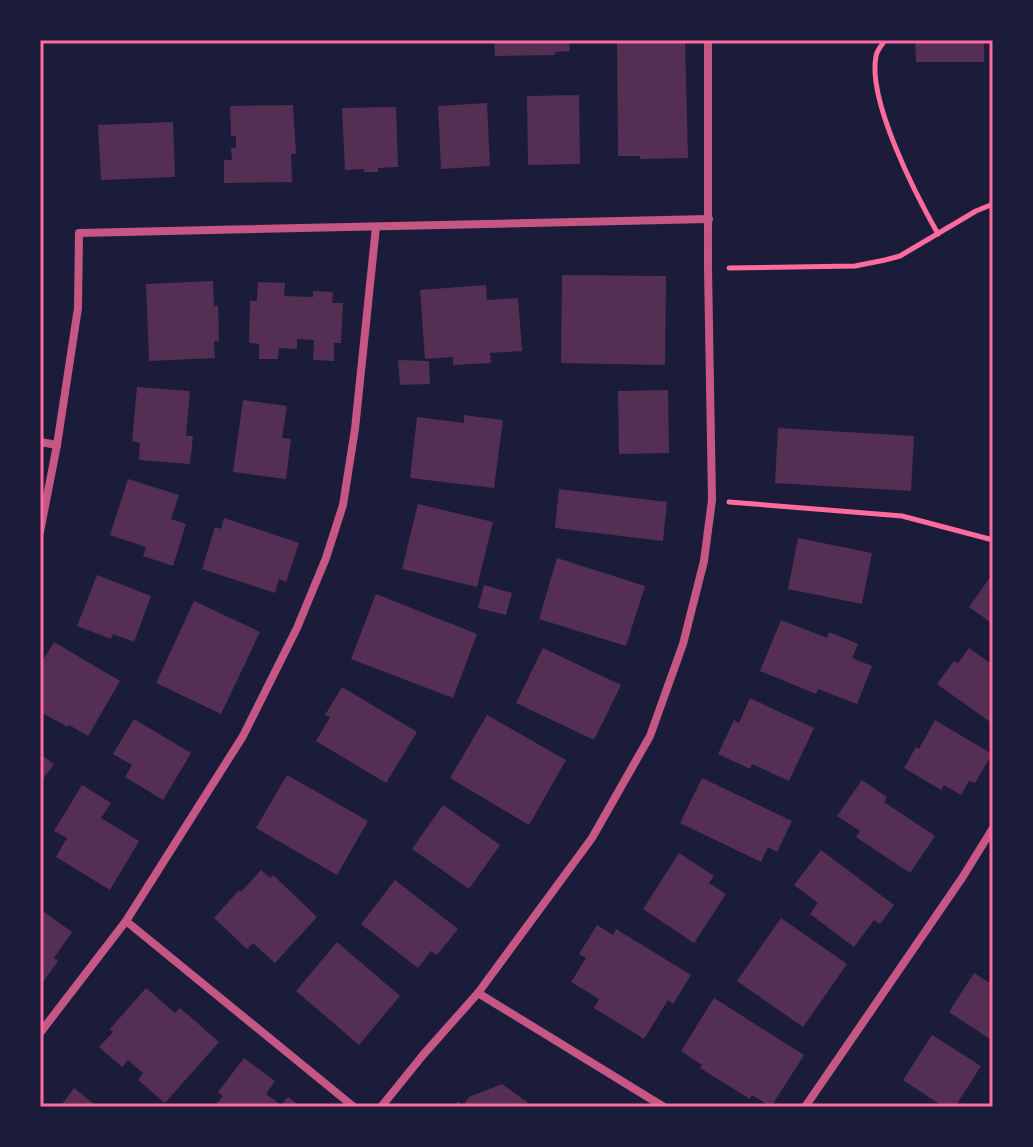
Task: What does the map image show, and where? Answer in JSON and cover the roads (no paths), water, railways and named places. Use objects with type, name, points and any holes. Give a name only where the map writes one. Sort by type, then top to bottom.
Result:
[{"type":"street","points":[[381,1107],[478,993],[592,838],[650,736],[683,644],[704,561],[712,500],[708,40]]},
{"type":"street","points":[[40,532],[78,308],[79,233],[709,219]]},
{"type":"street","points":[[40,1033],[126,921],[243,736],[297,628],[326,558],[343,505],[355,429],[376,227]]},
{"type":"street","points":[[40,442],[57,445]]},
{"type":"street","points":[[805,1107],[993,828]]},
{"type":"street","points":[[126,921],[354,1107]]},
{"type":"street","points":[[478,993],[664,1107]]}]
